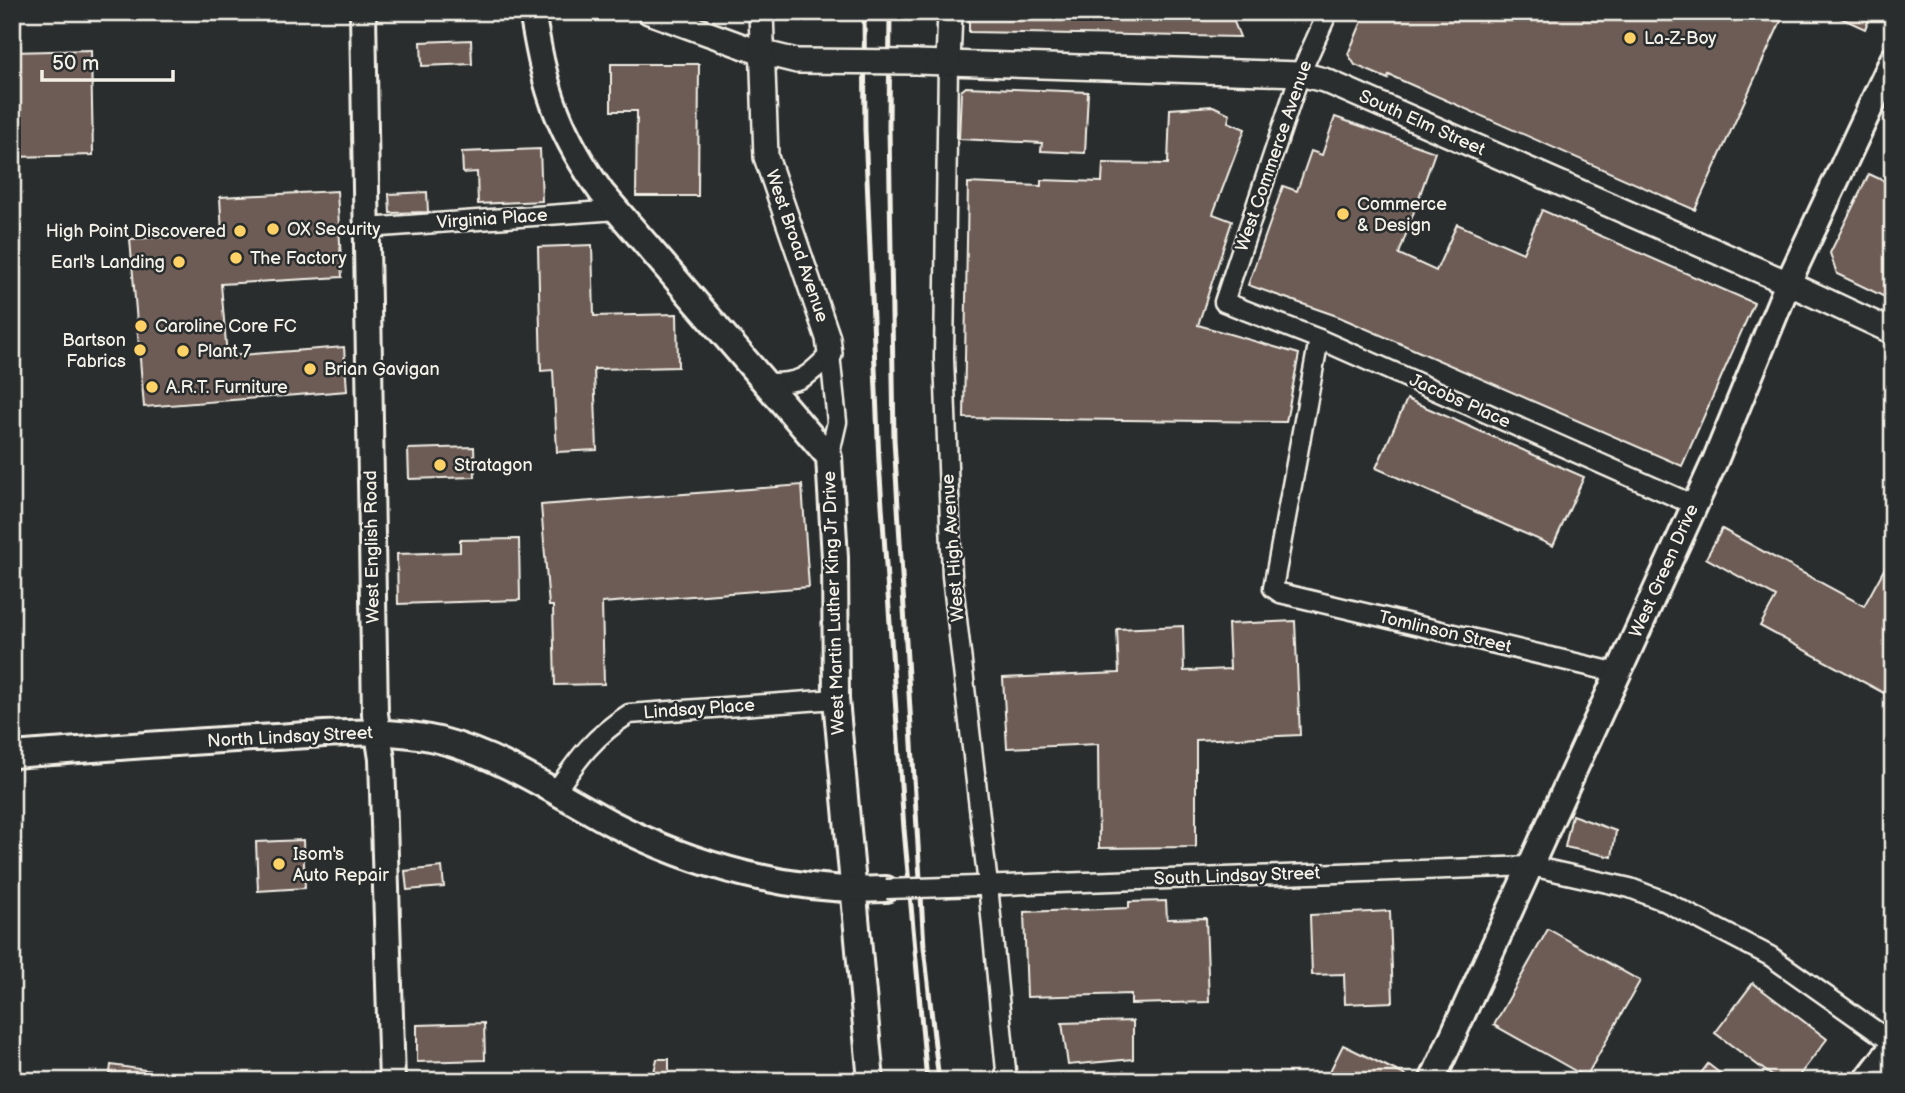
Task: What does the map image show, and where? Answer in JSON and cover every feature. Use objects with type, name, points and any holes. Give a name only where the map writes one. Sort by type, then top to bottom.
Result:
[{"type":"main road","name":"West English Road","points":[[363,12],[375,714],[382,759],[393,1081]]},
{"type":"main road","name":"West Martin Luther King Jr Drive","points":[[532,12],[543,68],[557,113],[583,165],[602,193],[829,457],[835,558],[836,699],[871,1081]]},
{"type":"main road","name":"West Green Drive","points":[[1432,1081],[1715,461],[1788,283],[1893,60]]},
{"type":"main road","name":"North Lindsay Street","points":[[12,755],[378,731],[440,740],[495,760],[555,792]]},
{"type":"main road","name":"South Lindsay Street","points":[[555,792],[615,825],[700,861],[781,881],[853,890],[886,889]]},
{"type":"main road","points":[[1866,1081],[1893,1044]]},
{"type":"street","name":"South Elm Street","points":[[649,12],[763,53],[797,61],[1300,74],[1324,80],[1788,283],[1893,332]]},
{"type":"street","name":"West Broad Avenue","points":[[761,12],[766,157],[828,338],[837,422],[829,457]]},
{"type":"street","name":"West High Avenue","points":[[950,12],[944,358],[953,576],[1007,1081]]},
{"type":"street","name":"West Commerce Avenue","points":[[1224,302],[1300,74],[1328,12]]},
{"type":"street","name":"Virginia Place","points":[[367,229],[617,210]]},
{"type":"street","name":"Jacobs Place","points":[[1224,302],[1319,339],[1694,505]]},
{"type":"street","name":"Tomlinson Street","points":[[1319,339],[1273,588],[1280,593],[1359,613],[1618,673]]},
{"type":"street","points":[[766,383],[789,384],[811,374],[830,354]]},
{"type":"street","name":"Lindsay Place","points":[[555,792],[606,728],[629,714],[836,699]]},
{"type":"street","name":"South Lindsay Street","points":[[886,889],[1531,866],[1630,888],[1664,901],[1770,956],[1893,1044]]},
{"type":"building","points":[[969,12],[1230,12],[1240,37],[969,32]]},
{"type":"building","points":[[1366,12],[1785,12],[1695,210],[1389,75],[1388,79],[1355,65],[1348,54]]},
{"type":"building","points":[[1828,12],[1872,12],[1865,29]]},
{"type":"building","points":[[471,40],[472,64],[422,66],[421,42]]},
{"type":"building","points":[[91,50],[93,155],[12,157],[12,52]]},
{"type":"building","points":[[611,64],[699,64],[698,196],[636,196],[637,111],[611,111]]},
{"type":"building","points":[[966,87],[1088,92],[1085,153],[1041,151],[1042,143],[959,139],[961,91]]},
{"type":"building","points":[[1213,106],[1230,114],[1228,122],[1245,129],[1213,214],[1232,221],[1198,325],[1299,354],[1286,422],[964,418],[968,183],[1041,186],[1041,180],[1102,182],[1103,163],[1168,164],[1170,109]]},
{"type":"building","points":[[1335,117],[1435,152],[1399,254],[1436,271],[1457,224],[1523,253],[1542,210],[1754,303],[1682,466],[1337,316],[1248,285],[1283,186],[1297,191],[1311,151],[1322,155]]},
{"type":"building","points":[[540,149],[542,201],[478,204],[477,172],[463,173],[462,152]]},
{"type":"building","points":[[1869,174],[1893,185],[1893,301],[1837,274],[1830,253]]},
{"type":"building","points":[[337,191],[342,277],[221,284],[227,356],[344,347],[347,391],[144,407],[130,239],[222,234],[220,197]]},
{"type":"building","points":[[427,192],[428,212],[390,213],[389,194]]},
{"type":"building","points":[[592,245],[594,316],[677,314],[678,367],[594,369],[597,450],[557,452],[553,370],[541,371],[538,247]]},
{"type":"building","points":[[1407,399],[1584,477],[1553,546],[1376,468]]},
{"type":"building","points":[[474,447],[475,477],[409,479],[408,449]]},
{"type":"building","points":[[802,485],[809,587],[602,603],[604,684],[555,685],[553,606],[549,606],[541,505]]},
{"type":"building","points":[[1722,529],[1864,606],[1893,553],[1893,698],[1760,626],[1776,597],[1706,558]]},
{"type":"building","points":[[519,539],[520,600],[398,604],[397,554],[460,552],[460,540]]},
{"type":"building","points":[[1295,621],[1300,735],[1196,740],[1196,847],[1099,848],[1098,744],[1007,748],[1003,678],[1119,673],[1117,629],[1183,626],[1184,671],[1230,669],[1228,624]]},
{"type":"building","points":[[1572,815],[1616,831],[1612,857],[1565,847]]},
{"type":"building","points":[[303,840],[305,888],[258,891],[256,842]]},
{"type":"building","points":[[442,867],[444,887],[407,890],[405,871]]},
{"type":"building","points":[[1166,901],[1167,919],[1206,918],[1209,1002],[1131,1004],[1131,994],[1027,997],[1024,912],[1129,908],[1129,902]]},
{"type":"building","points":[[1390,911],[1393,1002],[1345,1004],[1344,974],[1312,975],[1310,915]]},
{"type":"building","points":[[1548,929],[1640,981],[1586,1077],[1494,1025]]},
{"type":"building","points":[[1753,983],[1827,1039],[1795,1081],[1779,1081],[1715,1033]]},
{"type":"building","points":[[1133,1021],[1133,1059],[1068,1065],[1062,1023]]},
{"type":"building","points":[[484,1023],[485,1060],[417,1062],[417,1025]]},
{"type":"building","points":[[1343,1045],[1417,1081],[1325,1081]]},
{"type":"building","points":[[657,1059],[669,1059],[669,1081],[652,1081]]},
{"type":"building","points":[[1708,1064],[1730,1081],[1695,1081]]},
{"type":"building","points":[[111,1065],[160,1072],[160,1081],[109,1081]]},
{"type":"railway","points":[[864,12],[865,130],[879,462],[904,829],[927,1081]]},
{"type":"railway","points":[[890,12],[894,439],[924,947],[939,1081]]},
{"type":"place","name":"La-Z-Boy","points":[[1630,38]]},
{"type":"place","name":"Commerce & Design","points":[[1343,214]]},
{"type":"place","name":"OX Security","points":[[273,229]]},
{"type":"place","name":"High Point Discovered","points":[[240,231]]},
{"type":"place","name":"The Factory","points":[[236,258]]},
{"type":"place","name":"Earl's Landing","points":[[179,262]]},
{"type":"place","name":"Caroline Core FC","points":[[141,326]]},
{"type":"place","name":"Bartson Fabrics","points":[[140,350]]},
{"type":"place","name":"Plant 7","points":[[183,351]]},
{"type":"place","name":"Brian Gavigan","points":[[310,369]]},
{"type":"place","name":"A.R.T. Furniture","points":[[152,387]]},
{"type":"place","name":"Stratagon","points":[[440,465]]},
{"type":"place","name":"Isom's Auto Repair","points":[[279,864]]}]
